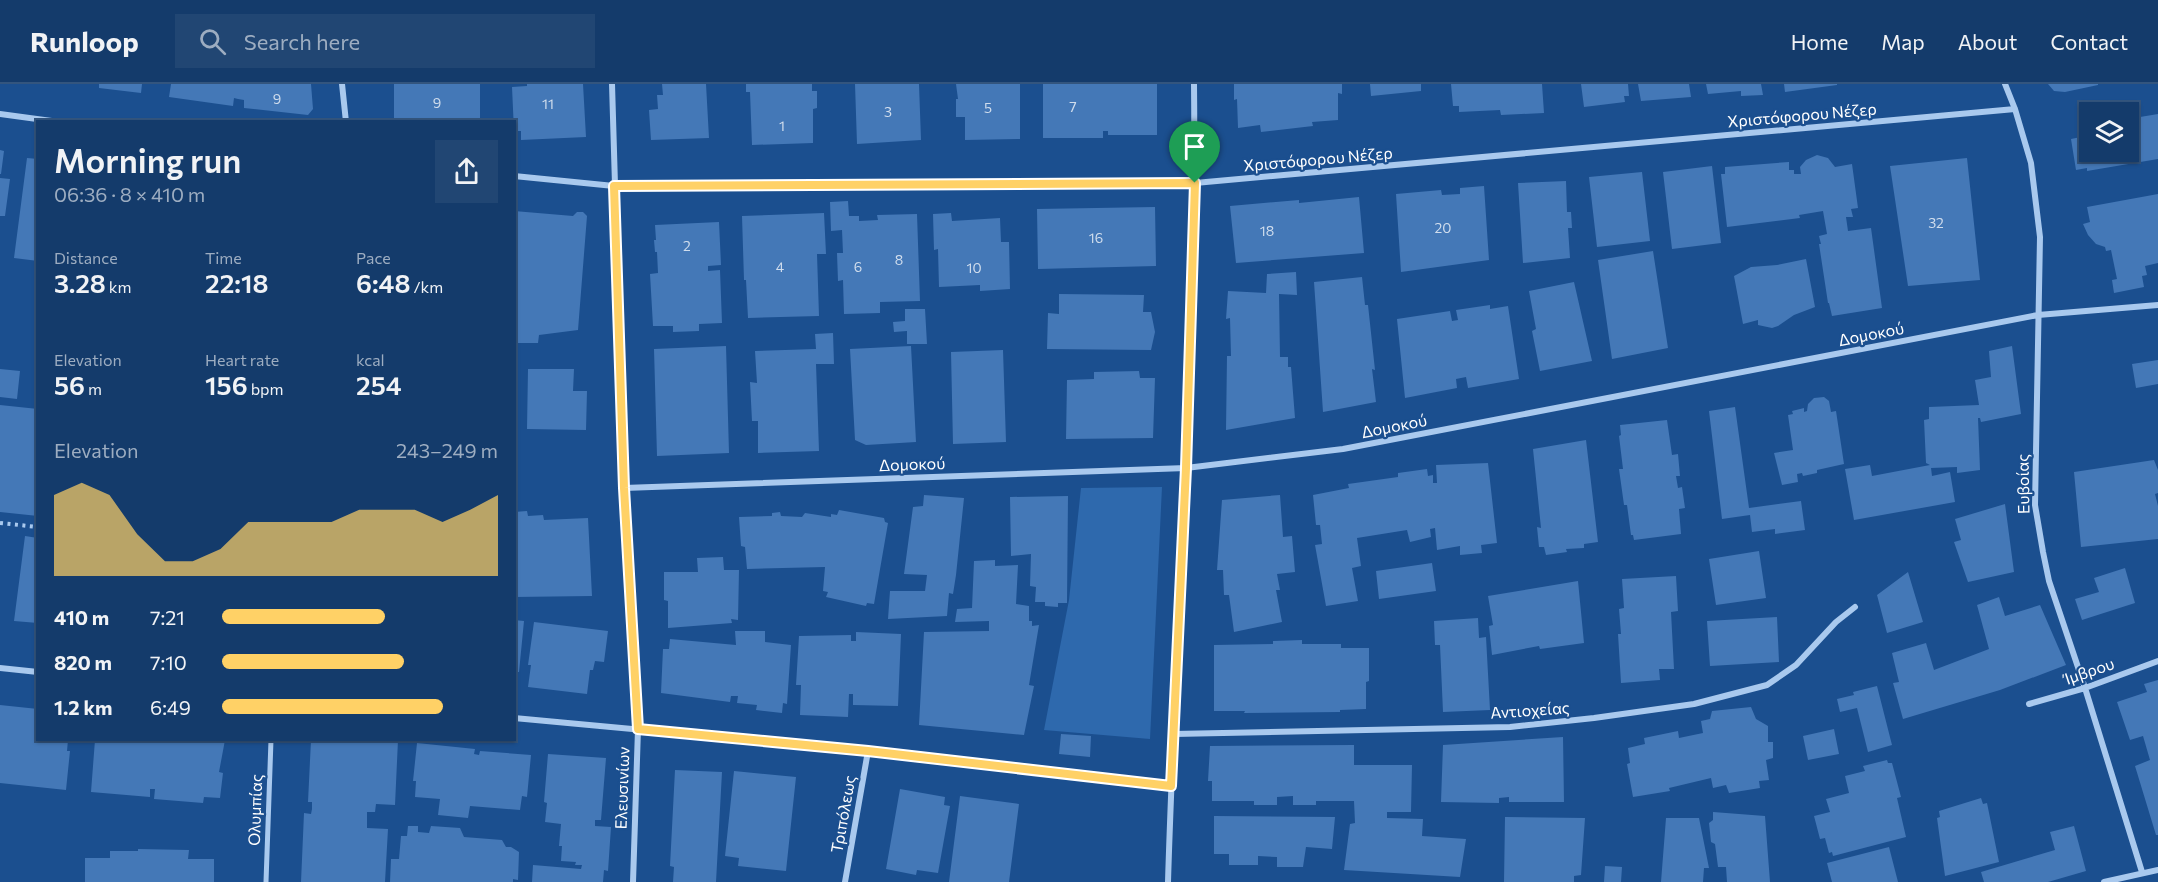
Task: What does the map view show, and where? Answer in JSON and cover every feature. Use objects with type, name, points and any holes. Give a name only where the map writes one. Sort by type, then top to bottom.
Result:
[{"type":"street","points":[[342,84],[346,120]]},
{"type":"street","name":"Ελευσινίων","points":[[612,84],[624,488],[638,729],[633,882]]},
{"type":"street","points":[[1168,882],[1186,468],[1195,183],[1194,84]]},
{"type":"street","name":"Ευβοίας","points":[[2005,84],[2031,163],[2040,237],[2035,505],[2049,581],[2142,872]]},
{"type":"street","name":"Χριστόφορου Νέζερ","points":[[516,176],[614,186],[1195,183],[2015,109]]},
{"type":"street","points":[[0,114],[44,120]]},
{"type":"street","name":"Δομοκού","points":[[624,488],[1186,468],[1343,449],[2038,315],[2158,305]]},
{"type":"street","name":"Αντιοχείας","points":[[1174,734],[1510,727],[1694,704],[1767,684],[1796,665],[1836,622],[1855,607]]},
{"type":"street","name":"Ίμβρου","points":[[2029,704],[2085,688],[2158,661]]},
{"type":"street","points":[[0,668],[36,672]]},
{"type":"street","points":[[516,718],[868,751],[1171,786]]},
{"type":"street","name":"Ολυμπίας","points":[[266,882],[271,741]]},
{"type":"street","name":"Τριπόλεως","points":[[845,882],[868,751]]},
{"type":"street","points":[[2103,882],[2158,870]]},
{"type":"path","points":[[0,523],[36,527]]},
{"type":"shaded area","points":[[1162,487],[1150,739],[1044,730],[1069,600],[1081,488]]},
{"type":"building","points":[[99,84],[142,84],[141,93],[99,88]]},
{"type":"building","points":[[171,84],[311,84],[313,109],[308,115],[244,108],[244,100],[234,98],[233,106],[169,97]]},
{"type":"building","points":[[394,84],[480,84],[480,120],[394,120]]},
{"type":"building","points":[[527,84],[583,84],[586,137],[521,140],[521,131],[516,131],[516,120],[514,120],[512,87],[527,86]]},
{"type":"building","points":[[662,84],[706,84],[709,138],[651,140],[649,110],[658,109],[657,95],[663,95]]},
{"type":"building","points":[[746,84],[812,84],[812,91],[817,91],[817,108],[813,109],[813,143],[752,145],[750,92],[746,92]]},
{"type":"building","points":[[855,84],[919,84],[921,140],[857,144]]},
{"type":"building","points":[[956,84],[1020,84],[1020,139],[965,140],[965,117],[956,117],[956,99],[958,99]]},
{"type":"building","points":[[1043,84],[1157,84],[1157,135],[1108,135],[1108,131],[1103,131],[1103,138],[1043,138]]},
{"type":"building","points":[[1234,84],[1342,84],[1342,94],[1338,93],[1338,120],[1312,122],[1313,126],[1261,132],[1260,125],[1238,128]]},
{"type":"building","points":[[1370,84],[1421,84],[1421,91],[1371,96]]},
{"type":"building","points":[[1451,84],[1542,84],[1544,113],[1501,115],[1500,110],[1459,112],[1459,106],[1453,106]]},
{"type":"building","points":[[1581,84],[1628,84],[1629,96],[1624,96],[1625,102],[1584,107]]},
{"type":"building","points":[[1638,84],[1689,84],[1691,97],[1641,101]]},
{"type":"building","points":[[1706,84],[1761,84],[1763,95],[1741,96],[1741,91],[1708,94]]},
{"type":"building","points":[[1784,84],[1837,84],[1837,85],[1785,92]]},
{"type":"building","points":[[2048,84],[2098,85],[2065,92],[2054,91]]},
{"type":"building","points":[[2158,114],[2158,159],[2087,171],[2087,168],[2076,170],[2071,139],[2079,137],[2079,162],[2139,162],[2139,117]]},
{"type":"building","points":[[0,150],[4,151],[1,174],[0,174]]},
{"type":"building","points":[[1817,155],[1828,158],[1835,167],[1852,164],[1858,208],[1851,209],[1853,217],[1846,217],[1848,231],[1871,228],[1882,308],[1832,316],[1819,244],[1821,244],[1819,236],[1827,234],[1823,211],[1799,215],[1800,218],[1727,227],[1721,174],[1725,174],[1725,167],[1789,162],[1789,170],[1794,170],[1794,174],[1801,174],[1800,167],[1806,160]]},
{"type":"building","points":[[27,158],[36,159],[36,261],[14,258]]},
{"type":"building","points":[[1967,158],[1980,280],[1908,286],[1890,166]]},
{"type":"building","points":[[1712,166],[1721,243],[1672,249],[1663,172]]},
{"type":"building","points":[[1642,172],[1650,241],[1597,247],[1589,177]]},
{"type":"building","points":[[0,178],[10,179],[5,216],[0,216]]},
{"type":"building","points":[[1566,181],[1567,212],[1571,212],[1572,228],[1568,228],[1570,258],[1523,263],[1518,183]]},
{"type":"building","points":[[1484,186],[1489,260],[1401,272],[1396,194],[1441,190],[1442,195],[1460,194],[1460,188]]},
{"type":"building","points":[[2158,194],[2158,263],[2145,266],[2147,275],[2142,276],[2144,287],[2114,293],[2112,280],[2117,279],[2111,250],[2106,251],[2105,247],[2096,244],[2088,235],[2083,224],[2090,222],[2087,207]]},
{"type":"building","points":[[1359,197],[1364,253],[1236,263],[1230,206],[1299,200],[1299,203]]},
{"type":"building","points":[[848,201],[849,216],[859,216],[859,221],[878,220],[877,215],[917,214],[920,301],[880,302],[880,313],[844,314],[843,280],[838,281],[837,253],[843,253],[842,230],[831,231],[830,202]]},
{"type":"building","points":[[1155,207],[1156,266],[1038,269],[1037,209]]},
{"type":"building","points":[[516,211],[573,216],[577,212],[583,212],[587,216],[578,330],[539,335],[538,343],[516,343]]},
{"type":"building","points":[[824,213],[826,254],[817,254],[819,316],[748,318],[742,216]]},
{"type":"building","points":[[951,213],[952,221],[1000,218],[1001,242],[1009,242],[1010,289],[980,291],[980,285],[939,287],[938,249],[934,250],[933,214]]},
{"type":"building","points":[[719,222],[721,265],[708,266],[708,271],[720,270],[722,323],[699,324],[699,331],[673,332],[673,326],[653,326],[650,274],[658,273],[654,240],[656,240],[655,225]]},
{"type":"building","points":[[1653,251],[1668,348],[1612,359],[1598,260]]},
{"type":"building","points":[[1806,259],[1815,307],[1794,315],[1772,328],[1758,325],[1758,320],[1743,324],[1734,276],[1751,267]]},
{"type":"building","points":[[1296,272],[1297,295],[1279,294],[1280,357],[1288,357],[1288,367],[1291,367],[1295,418],[1226,430],[1227,356],[1231,356],[1230,318],[1226,319],[1228,291],[1266,293],[1267,274]]},
{"type":"building","points":[[1362,277],[1365,305],[1368,305],[1376,402],[1323,412],[1314,282]]},
{"type":"building","points":[[1574,282],[1592,361],[1540,371],[1532,331],[1536,329],[1529,291]]},
{"type":"building","points":[[1059,294],[1144,295],[1143,312],[1151,312],[1155,332],[1151,350],[1047,349],[1048,313],[1059,314]]},
{"type":"building","points":[[1490,305],[1490,309],[1508,306],[1519,379],[1468,388],[1466,377],[1456,379],[1457,388],[1405,398],[1397,319],[1450,311],[1452,321],[1458,320],[1456,310]]},
{"type":"building","points":[[905,309],[925,309],[927,344],[907,344],[907,331],[894,332],[893,322],[905,321]]},
{"type":"building","points":[[833,333],[834,364],[816,364],[819,451],[758,453],[758,421],[752,421],[750,382],[757,383],[755,351],[816,349],[815,334]]},
{"type":"building","points":[[726,346],[729,453],[657,456],[654,349]]},
{"type":"building","points":[[911,346],[916,442],[866,445],[855,440],[850,349]]},
{"type":"building","points":[[2012,346],[2021,414],[1981,422],[1978,418],[1980,470],[1957,473],[1957,467],[1931,468],[1932,476],[1950,472],[1955,502],[1854,520],[1845,469],[1870,465],[1872,476],[1930,465],[1926,463],[1924,420],[1929,419],[1929,407],[1979,405],[1975,380],[1991,377],[1989,351]]},
{"type":"building","points":[[1003,350],[1006,442],[953,444],[951,352]]},
{"type":"building","points":[[2158,360],[2158,384],[2136,388],[2132,364]]},
{"type":"building","points":[[0,369],[20,371],[17,399],[0,397]]},
{"type":"building","points":[[528,369],[574,369],[573,391],[587,391],[586,430],[527,429]]},
{"type":"building","points":[[1139,371],[1140,378],[1155,378],[1153,438],[1066,439],[1067,380],[1094,379],[1094,372]]},
{"type":"building","points":[[1824,397],[1829,401],[1831,412],[1836,411],[1844,464],[1817,470],[1817,473],[1803,476],[1802,473],[1797,474],[1798,482],[1782,485],[1774,453],[1793,450],[1788,415],[1793,414],[1792,411],[1804,408],[1804,412],[1807,411],[1808,404],[1814,398]]},
{"type":"building","points":[[0,405],[36,409],[36,516],[0,512]]},
{"type":"building","points":[[1735,407],[1749,508],[1801,501],[1805,530],[1775,534],[1775,529],[1752,532],[1750,515],[1722,519],[1709,411]]},
{"type":"building","points":[[1667,420],[1672,455],[1678,454],[1680,476],[1676,476],[1678,488],[1682,487],[1685,508],[1679,509],[1681,534],[1634,540],[1631,535],[1627,505],[1624,505],[1619,469],[1623,469],[1620,425]]},
{"type":"building","points":[[1586,440],[1598,542],[1584,544],[1584,548],[1566,549],[1567,552],[1546,555],[1544,547],[1539,547],[1537,527],[1541,528],[1533,449]]},
{"type":"building","points":[[2154,460],[2158,470],[2158,493],[2155,494],[2158,506],[2158,539],[2081,547],[2074,472]]},
{"type":"building","points":[[1488,463],[1497,543],[1481,545],[1482,553],[1460,555],[1460,546],[1437,550],[1435,528],[1430,529],[1431,537],[1410,542],[1407,530],[1357,538],[1361,566],[1352,568],[1358,601],[1326,606],[1315,545],[1322,544],[1320,525],[1316,525],[1313,495],[1349,488],[1348,484],[1398,477],[1398,473],[1427,469],[1428,476],[1433,475],[1433,483],[1437,483],[1436,465]]},
{"type":"building","points":[[924,495],[964,498],[956,575],[953,594],[949,593],[947,616],[888,619],[890,591],[925,591],[927,575],[904,574],[913,507],[923,506]]},
{"type":"building","points":[[1280,495],[1283,537],[1292,536],[1295,572],[1277,574],[1280,590],[1276,590],[1282,622],[1234,632],[1229,595],[1224,595],[1223,570],[1217,570],[1222,500]]},
{"type":"building","points":[[1068,496],[1067,603],[1058,603],[1058,607],[1045,606],[1045,602],[1035,602],[1036,587],[1030,586],[1031,554],[1011,556],[1010,497]]},
{"type":"building","points":[[2005,504],[2014,572],[1968,582],[1954,542],[1961,540],[1955,519]]},
{"type":"building","points":[[839,510],[884,518],[888,523],[874,604],[867,603],[866,606],[826,597],[828,592],[823,591],[825,567],[747,569],[745,547],[741,546],[739,517],[772,516],[772,513],[780,512],[781,516],[802,517],[805,513],[831,517],[831,514],[837,515]]},
{"type":"building","points":[[527,511],[528,516],[543,515],[544,520],[588,518],[592,596],[516,597],[516,512]]},
{"type":"building","points":[[25,536],[36,538],[36,623],[14,621]]},
{"type":"building","points":[[1759,551],[1766,598],[1716,605],[1709,559]]},
{"type":"building","points":[[723,557],[724,570],[739,570],[738,620],[731,619],[732,623],[668,628],[668,601],[664,600],[664,572],[698,572],[697,558]]},
{"type":"building","points":[[995,560],[995,566],[1018,565],[1016,604],[1029,606],[1029,621],[1032,621],[1032,626],[1039,625],[1029,685],[1034,686],[1024,735],[919,725],[924,632],[989,631],[989,621],[955,622],[957,609],[972,608],[974,561]]},
{"type":"building","points":[[1432,563],[1436,591],[1379,599],[1376,571]]},
{"type":"building","points":[[2125,568],[2135,603],[2082,620],[2075,599],[2099,592],[2094,578]]},
{"type":"building","points":[[1908,572],[1923,622],[1887,633],[1877,595]]},
{"type":"building","points":[[1676,576],[1678,611],[1671,612],[1674,669],[1659,669],[1660,680],[1621,683],[1618,634],[1621,634],[1619,609],[1624,608],[1622,579]]},
{"type":"building","points":[[1578,581],[1584,643],[1540,649],[1539,646],[1492,655],[1489,626],[1493,625],[1488,596]]},
{"type":"building","points":[[1999,597],[2005,616],[2040,605],[2066,665],[2000,690],[1903,719],[1893,683],[1899,682],[1892,653],[1926,643],[1934,670],[1989,649],[1977,605]]},
{"type":"building","points":[[1777,617],[1779,662],[1710,666],[1707,621]]},
{"type":"building","points":[[1478,618],[1479,638],[1486,637],[1490,710],[1443,712],[1440,645],[1435,645],[1434,621]]},
{"type":"building","points":[[516,620],[524,621],[519,672],[516,672]]},
{"type":"building","points":[[534,622],[608,631],[604,662],[595,661],[593,670],[590,670],[587,694],[528,687],[531,665],[528,665]]},
{"type":"building","points":[[735,631],[765,631],[765,642],[791,645],[787,704],[783,703],[782,713],[756,710],[757,705],[737,703],[738,696],[731,696],[730,702],[661,693],[663,649],[669,649],[670,639],[736,645]]},
{"type":"building","points":[[856,632],[901,634],[898,706],[853,705],[853,694],[849,694],[848,717],[800,715],[801,685],[796,685],[799,636],[851,635],[851,641],[856,641]]},
{"type":"building","points":[[1302,640],[1302,644],[1341,644],[1341,648],[1369,648],[1366,709],[1340,710],[1340,712],[1214,711],[1214,645],[1273,644],[1273,641]]},
{"type":"building","points":[[2158,680],[2158,835],[2156,835],[2135,766],[2150,760],[2143,736],[2130,740],[2117,702],[2147,692],[2144,684]]},
{"type":"building","points":[[1877,686],[1892,745],[1868,752],[1857,708],[1840,712],[1837,699]]},
{"type":"building","points":[[0,705],[36,709],[36,741],[68,741],[67,751],[70,751],[66,790],[0,783]]},
{"type":"building","points":[[1751,707],[1756,719],[1768,726],[1768,742],[1773,742],[1773,758],[1766,760],[1769,780],[1759,781],[1760,788],[1729,793],[1726,785],[1713,788],[1711,778],[1669,788],[1670,791],[1633,797],[1627,764],[1630,763],[1628,748],[1645,744],[1644,738],[1678,731],[1679,738],[1703,733],[1701,721],[1710,719],[1712,711]]},
{"type":"building","points":[[1834,729],[1839,754],[1808,760],[1803,736]]},
{"type":"building","points":[[1061,734],[1091,736],[1090,757],[1059,754]]},
{"type":"building","points":[[1563,737],[1564,802],[1509,802],[1509,797],[1499,798],[1499,803],[1441,802],[1443,745]]},
{"type":"building","points":[[95,741],[225,741],[219,772],[223,773],[220,798],[204,797],[203,803],[154,799],[155,789],[150,789],[150,797],[91,792]]},
{"type":"building","points":[[311,741],[398,741],[395,805],[376,804],[375,812],[367,812],[367,828],[388,829],[385,882],[301,882],[304,813],[311,814],[312,809],[312,802],[308,802]]},
{"type":"building","points":[[417,743],[475,749],[474,754],[479,755],[480,751],[531,755],[527,797],[522,796],[520,810],[470,806],[468,818],[438,815],[440,799],[415,797],[416,781],[413,781]]},
{"type":"building","points":[[1354,745],[1354,765],[1412,765],[1411,812],[1387,812],[1387,818],[1423,819],[1422,836],[1466,839],[1460,877],[1344,870],[1350,824],[1355,823],[1354,801],[1316,801],[1316,805],[1293,805],[1293,796],[1277,797],[1277,805],[1254,805],[1254,801],[1212,801],[1212,781],[1208,781],[1210,746]]},
{"type":"building","points":[[548,754],[606,758],[601,820],[595,820],[595,826],[611,827],[608,871],[604,870],[603,882],[532,882],[533,865],[581,869],[582,865],[575,865],[576,862],[561,861],[562,846],[559,846],[561,824],[545,822],[547,803],[544,802]]},
{"type":"building","points":[[1887,760],[1888,763],[1892,763],[1901,797],[1897,798],[1906,837],[1833,856],[1832,852],[1829,853],[1825,838],[1820,839],[1814,816],[1830,812],[1826,799],[1849,793],[1845,776],[1865,771],[1863,766]]},
{"type":"building","points":[[675,770],[722,772],[716,882],[673,882],[674,867],[670,866]]},
{"type":"building","points":[[734,771],[796,777],[786,871],[738,866],[739,858],[725,856]]},
{"type":"building","points":[[900,789],[945,797],[944,805],[950,806],[938,873],[917,870],[916,875],[886,869]]},
{"type":"building","points":[[960,796],[1019,804],[1009,882],[949,882]]},
{"type":"building","points":[[1981,798],[1983,804],[1987,803],[1999,862],[1945,876],[1937,818],[1940,817],[1939,811]]},
{"type":"building","points":[[1713,812],[1765,816],[1770,882],[1727,882],[1726,867],[1718,867],[1715,844],[1711,842],[1709,823],[1713,820]]},
{"type":"building","points":[[1214,816],[1335,817],[1332,849],[1306,847],[1303,867],[1277,867],[1277,857],[1258,856],[1258,865],[1229,865],[1229,854],[1214,854]]},
{"type":"building","points":[[1505,817],[1585,818],[1581,875],[1574,876],[1574,882],[1504,882]]},
{"type":"building","points":[[1666,818],[1699,818],[1709,868],[1704,868],[1703,882],[1661,882]]},
{"type":"building","points":[[408,826],[418,826],[418,832],[429,833],[431,826],[460,828],[464,837],[502,840],[506,847],[519,852],[518,880],[513,879],[513,882],[390,882],[391,859],[399,859],[401,836],[407,836]]},
{"type":"building","points":[[2074,826],[2086,871],[2048,882],[1984,882],[1981,872],[2055,850],[2050,832]]},
{"type":"building","points":[[1889,847],[1898,882],[1832,882],[1827,863]]},
{"type":"building","points":[[138,849],[189,850],[188,859],[214,859],[214,882],[85,882],[85,858],[110,858],[110,851],[138,851]]},
{"type":"building","points":[[1605,866],[1622,867],[1621,882],[1604,882]]},
{"type":"route","points":[[1195,183],[1186,468],[1171,786],[868,751],[638,729],[624,488],[614,186],[1195,183]]}]
